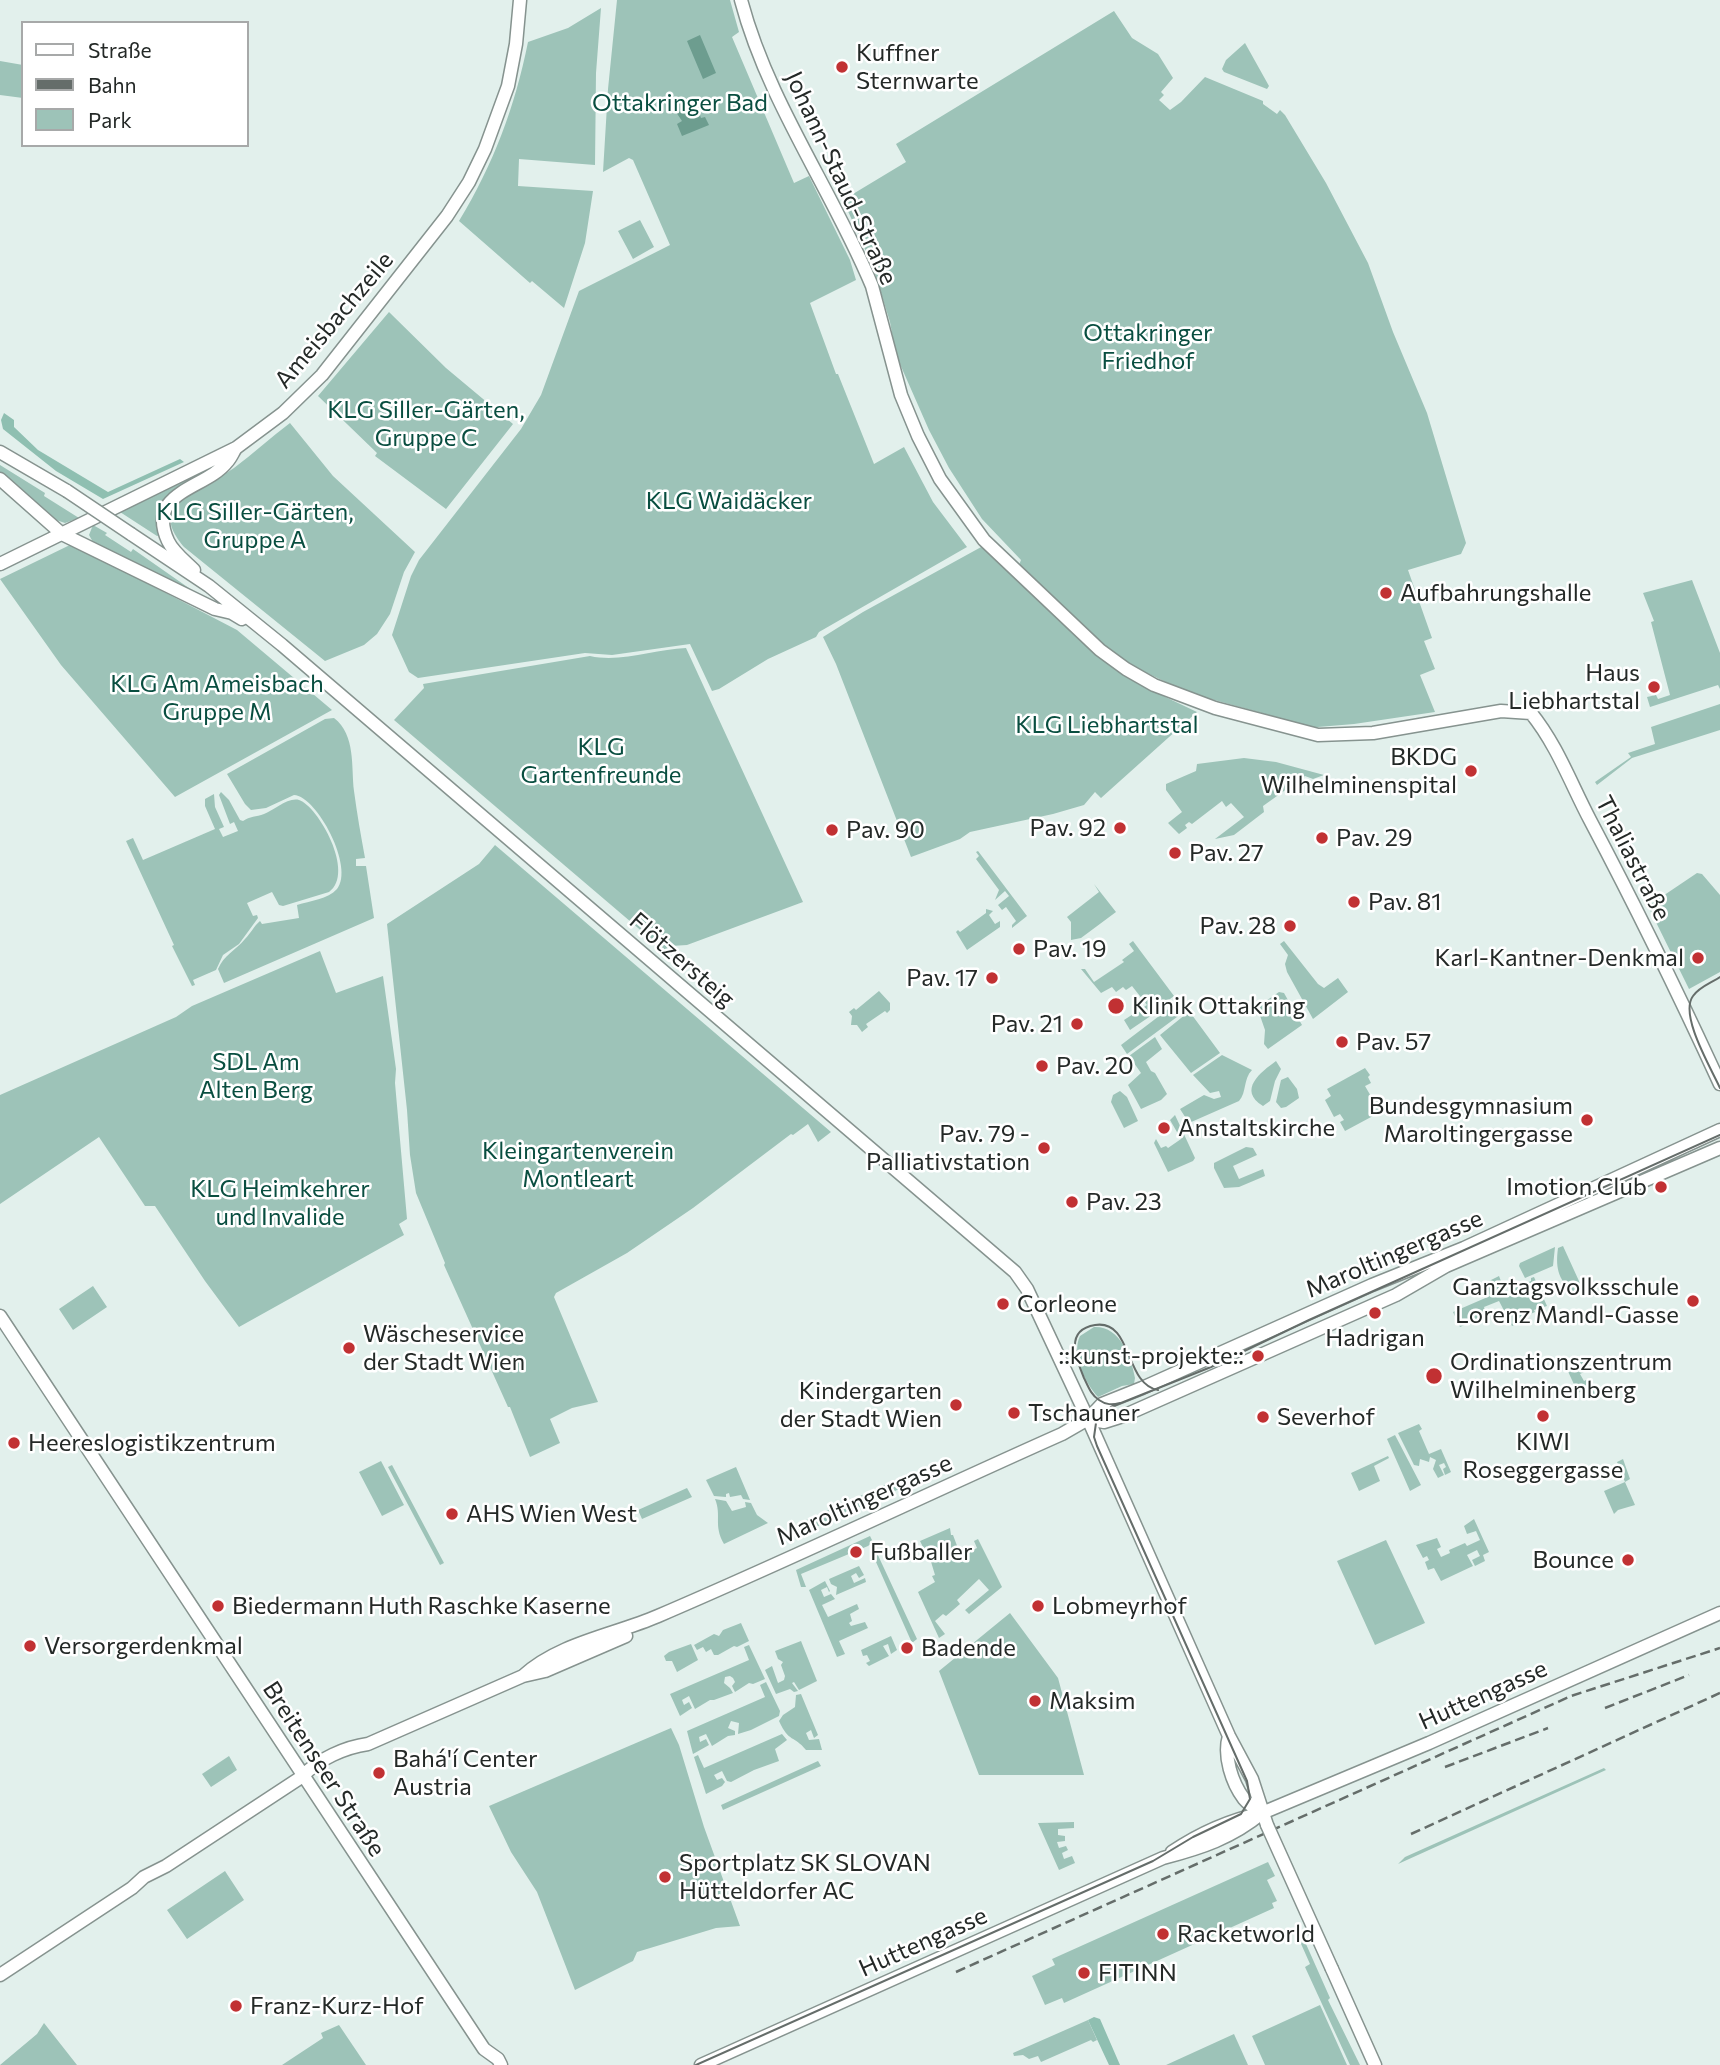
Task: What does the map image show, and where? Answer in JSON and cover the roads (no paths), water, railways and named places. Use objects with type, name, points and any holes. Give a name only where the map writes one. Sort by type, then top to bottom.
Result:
[{"type":"street","name":"Ameisbachzeile","points":[[0,564],[236,448],[283,413],[322,375],[447,216],[469,182],[499,114],[508,86],[516,44],[520,0]]},
{"type":"street","name":"Johann-Staud-Straße","points":[[741,0],[749,28],[781,104],[865,270],[879,308],[901,395],[940,479],[984,540],[1100,650],[1126,669],[1184,697],[1318,735],[1373,733],[1502,711],[1531,713]]},
{"type":"street","points":[[209,586],[169,544],[164,516],[172,499],[226,464],[236,448]]},
{"type":"street","name":"Flötzersteig","points":[[0,452],[67,491],[209,586],[282,645],[1015,1272],[1027,1289],[1088,1419],[1228,1736],[1225,1749],[1233,1776],[1245,1801],[1265,1819],[1375,2065]]},
{"type":"street","name":"Flötzersteig","points":[[0,479],[62,534],[215,609],[232,613],[282,645]]},
{"type":"street","name":"Thaliastraße","points":[[1531,713],[1549,738],[1563,765],[1679,995],[1720,1084]]},
{"type":"street","name":"Maroltingergasse","points":[[0,1975],[132,1888],[147,1882],[166,1866],[303,1776],[316,1764],[523,1676],[545,1671],[620,1639],[655,1618],[1062,1434],[1088,1419],[1098,1407],[1118,1396],[1372,1285],[1464,1248],[1720,1130]]},
{"type":"street","name":"Maroltingergasse","points":[[1088,1419],[1104,1422],[1123,1416],[1396,1295],[1446,1266],[1720,1148]]},
{"type":"street","name":"Breitenseer Straße","points":[[0,1316],[484,2049],[498,2059],[501,2065]]},
{"type":"street","name":"Huttengasse","points":[[701,2065],[1163,1858],[1192,1851],[1265,1819],[1720,1613]]},
{"type":"tram line","points":[[1720,977],[1698,990],[1690,1005],[1690,1016],[1698,1042],[1720,1088]]},
{"type":"tram line","points":[[696,2065],[1153,1861],[1193,1837],[1241,1814],[1250,1799],[1247,1781],[1097,1446],[1094,1437],[1100,1415],[1111,1407],[1211,1367],[1309,1320],[1720,1135]]},
{"type":"tram line","points":[[1120,1403],[1109,1404],[1099,1400],[1084,1378],[1075,1346],[1079,1333],[1085,1328],[1107,1326],[1116,1332],[1139,1376],[1147,1385],[1158,1390]]},
{"type":"railway","points":[[956,1972],[1571,1696],[1720,1648]]},
{"type":"railway","points":[[1605,1708],[1689,1675]]},
{"type":"railway","points":[[1411,1834],[1720,1693]]},
{"type":"railway","points":[[1445,1767],[1548,1728]]},
{"type":"place","name":"Kuffner Sternwarte","points":[[842,67]]},
{"type":"place","name":"Aufbahrungshalle","points":[[1386,593]]},
{"type":"place","name":"Haus Liebhartstal","points":[[1654,687]]},
{"type":"place","name":"BKDG Wilhelminenspital","points":[[1471,771]]},
{"type":"place","name":"Pav. 92","points":[[1120,828]]},
{"type":"place","name":"Pav. 90","points":[[832,830]]},
{"type":"place","name":"Pav. 29","points":[[1322,838]]},
{"type":"place","name":"Pav. 27","points":[[1175,853]]},
{"type":"place","name":"Pav. 81","points":[[1354,902]]},
{"type":"place","name":"Pav. 28","points":[[1290,926]]},
{"type":"place","name":"Pav. 19","points":[[1019,949]]},
{"type":"place","name":"Karl-Kantner-Denkmal","points":[[1698,958]]},
{"type":"place","name":"Pav. 17","points":[[992,978]]},
{"type":"place","name":"Klinik Ottakring","points":[[1116,1006]]},
{"type":"place","name":"Pav. 21","points":[[1077,1024]]},
{"type":"place","name":"Pav. 57","points":[[1342,1042]]},
{"type":"place","name":"Pav. 20","points":[[1042,1066]]},
{"type":"place","name":"Bundesgymnasium Maroltingergasse","points":[[1587,1120]]},
{"type":"place","name":"Anstaltskirche","points":[[1164,1128]]},
{"type":"place","name":"Pav. 79 - Palliativstation","points":[[1044,1148]]},
{"type":"place","name":"Imotion Club","points":[[1661,1187]]},
{"type":"place","name":"Pav. 23","points":[[1072,1202]]},
{"type":"place","name":"Ganztagsvolksschule Lorenz Mandl-Gasse","points":[[1693,1301]]},
{"type":"place","name":"Corleone","points":[[1003,1304]]},
{"type":"place","name":"Hadrigan","points":[[1375,1313]]},
{"type":"place","name":"Wäscheservice der Stadt Wien","points":[[349,1348]]},
{"type":"place","name":"::kunst-projekte::","points":[[1258,1356]]},
{"type":"place","name":"Ordinationszentrum Wilhelminenberg","points":[[1434,1376]]},
{"type":"place","name":"Kindergarten der Stadt Wien","points":[[956,1405]]},
{"type":"place","name":"Tschauner","points":[[1014,1413]]},
{"type":"place","name":"KIWI Roseggergasse","points":[[1543,1416]]},
{"type":"place","name":"Severhof","points":[[1263,1417]]},
{"type":"place","name":"Heereslogistikzentrum","points":[[14,1443]]},
{"type":"place","name":"AHS Wien West","points":[[452,1514]]},
{"type":"place","name":"Fußballer","points":[[856,1552]]},
{"type":"place","name":"Bounce","points":[[1628,1560]]},
{"type":"place","name":"Biedermann Huth Raschke Kaserne","points":[[218,1606]]},
{"type":"place","name":"Lobmeyrhof","points":[[1038,1606]]},
{"type":"place","name":"Versorgerdenkmal","points":[[30,1646]]},
{"type":"place","name":"Badende","points":[[907,1648]]},
{"type":"place","name":"Maksim","points":[[1035,1701]]},
{"type":"place","name":"Bahá'í Center Austria","points":[[379,1773]]},
{"type":"place","name":"Sportplatz SK SLOVAN Hütteldorfer AC","points":[[665,1877]]},
{"type":"place","name":"Racketworld","points":[[1163,1934]]},
{"type":"place","name":"FITINN","points":[[1084,1973]]},
{"type":"place","name":"Franz-Kurz-Hof","points":[[236,2006]]},
{"type":"park label","name":"Ottakringer Bad","points":[[680,103]]},
{"type":"park label","name":"Ottakringer Friedhof","points":[[1148,347]]},
{"type":"park label","name":"KLG Siller-Gärten, Gruppe C","points":[[426,424]]},
{"type":"park label","name":"KLG Waidäcker","points":[[729,501]]},
{"type":"park label","name":"KLG Siller-Gärten, Gruppe A","points":[[255,526]]},
{"type":"park label","name":"KLG Am Ameisbach Gruppe M","points":[[217,698]]},
{"type":"park label","name":"KLG Liebhartstal","points":[[1107,725]]},
{"type":"park label","name":"KLG Gartenfreunde","points":[[601,761]]},
{"type":"park label","name":"SDL Am Alten Berg","points":[[256,1076]]},
{"type":"park label","name":"Kleingartenverein Montleart","points":[[578,1165]]},
{"type":"park label","name":"KLG Heimkehrer und Invalide","points":[[280,1203]]}]
